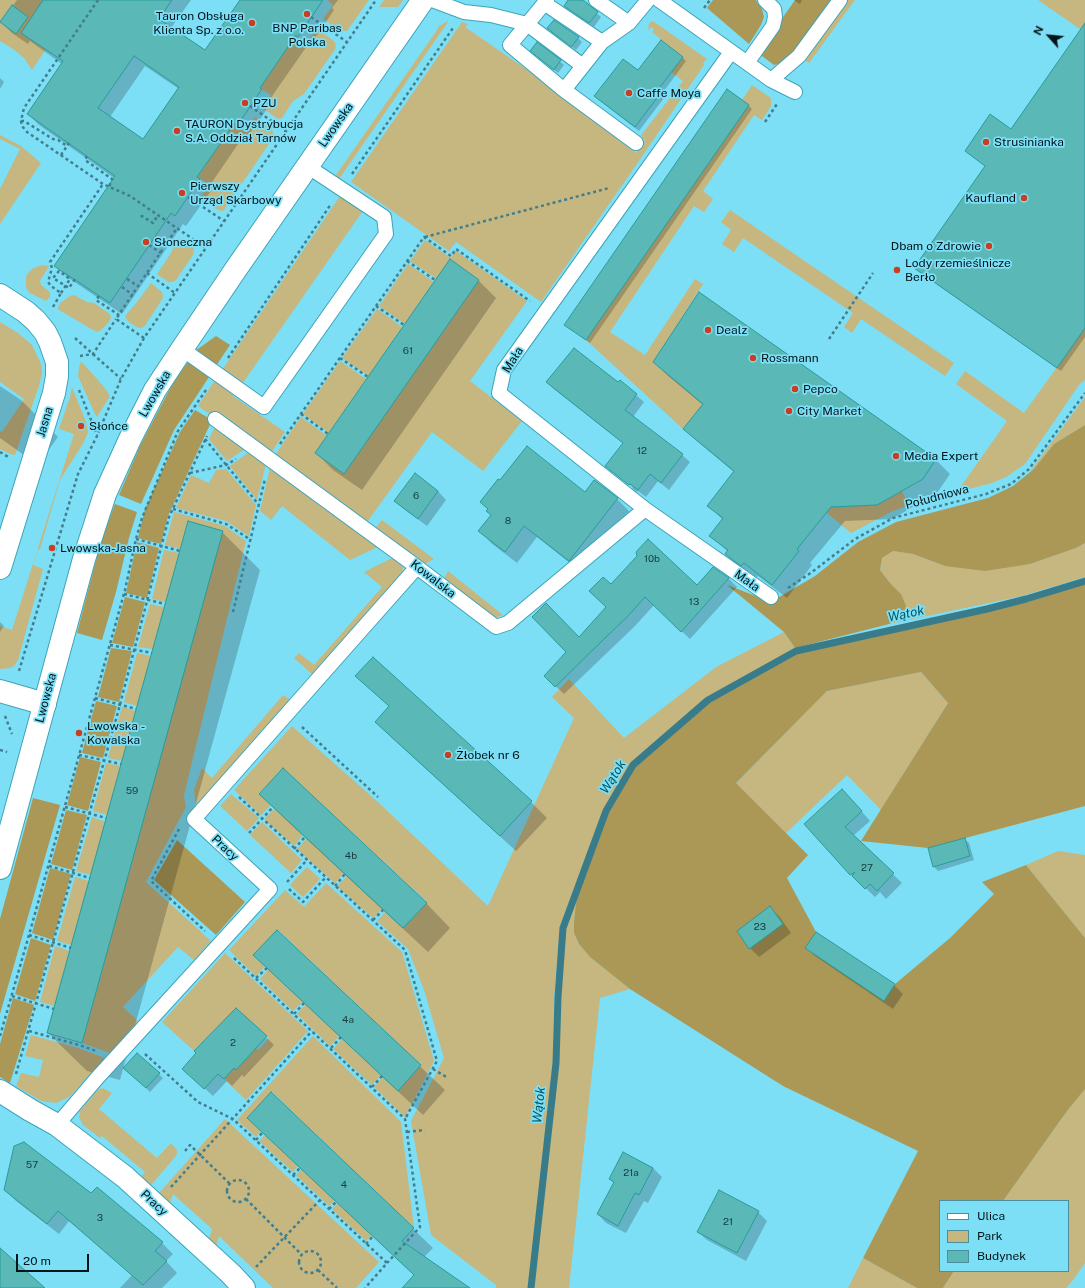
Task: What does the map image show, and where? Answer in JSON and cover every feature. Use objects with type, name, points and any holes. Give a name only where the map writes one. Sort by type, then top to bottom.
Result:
[{"type":"street","name":"Lwowska","points":[[0,868],[84,559],[105,494],[130,439],[155,390],[182,349],[423,0]]},
{"type":"street","name":"Jasna","points":[[0,295],[26,312],[45,332],[57,362],[57,376],[54,393],[0,568]]},
{"type":"street","points":[[0,691],[45,704]]},
{"type":"street","name":"Pracy","points":[[7,1086],[30,1110],[57,1125],[125,1177],[231,1274],[249,1279]]},
{"type":"lane","points":[[432,0],[464,12],[491,15],[527,24],[583,66]]},
{"type":"lane","points":[[596,0],[629,23]]},
{"type":"lane","points":[[564,90],[602,42],[629,23],[648,0]]},
{"type":"lane","points":[[659,0],[771,80],[795,92]]},
{"type":"lane","points":[[747,63],[773,26],[776,17],[774,9],[765,0]]},
{"type":"lane","points":[[771,80],[799,56],[840,0]]},
{"type":"lane","points":[[602,42],[546,2],[510,45],[564,90],[636,143]]},
{"type":"lane","name":"Mała","points":[[731,52],[504,370],[499,393],[645,508],[771,597]]},
{"type":"lane","points":[[182,349],[264,407],[386,234],[384,217],[307,166]]},
{"type":"lane","name":"Kowalska","points":[[215,419],[418,567],[496,627],[508,623],[645,508]]},
{"type":"lane","name":"Pracy","points":[[57,1125],[98,1077],[270,889],[194,819],[418,567]]},
{"type":"path","points":[[98,0],[24,108],[21,121],[22,126],[27,132],[103,184],[130,196],[206,248]]},
{"type":"path","points":[[702,10],[710,0]]},
{"type":"path","points":[[0,1036],[49,866],[124,594],[142,518],[178,431],[341,189],[464,12]]},
{"type":"path","points":[[311,17],[347,42]]},
{"type":"path","points":[[250,106],[286,131]]},
{"type":"path","points":[[21,121],[24,121],[53,140],[58,140],[68,144],[61,155]]},
{"type":"path","points":[[87,156],[85,160],[112,179],[110,187]]},
{"type":"path","points":[[233,612],[269,459],[424,237],[640,179]]},
{"type":"path","points":[[60,293],[48,282],[52,268],[50,262],[103,184]]},
{"type":"path","points":[[188,197],[224,221]]},
{"type":"path","points":[[141,217],[142,216],[153,223],[158,215]]},
{"type":"path","points":[[75,357],[93,354],[177,228]]},
{"type":"path","points":[[424,237],[451,256],[456,249],[546,312]]},
{"type":"path","points":[[149,245],[161,253]]},
{"type":"path","points":[[407,261],[435,280]]},
{"type":"path","points":[[50,312],[60,293],[64,288],[67,283],[70,279],[59,271],[53,278],[64,285],[69,288],[75,280]]},
{"type":"path","points":[[147,273],[175,293]]},
{"type":"path","points":[[829,340],[873,273]]},
{"type":"path","points":[[127,279],[138,286]]},
{"type":"path","points":[[122,287],[133,294]]},
{"type":"path","points":[[99,296],[96,300],[118,315]]},
{"type":"path","points":[[376,306],[404,325]]},
{"type":"path","points":[[116,319],[144,338]]},
{"type":"path","points":[[70,333],[121,379]]},
{"type":"path","points":[[340,358],[368,378]]},
{"type":"path","name":"Południowa","points":[[771,597],[793,585],[855,539],[893,518],[986,494],[1011,484],[1029,469],[1085,393]]},
{"type":"path","points":[[301,414],[328,434]]},
{"type":"path","points":[[7,1086],[29,1031],[37,1004],[105,760],[170,516],[215,419]]},
{"type":"path","points":[[205,439],[259,505]]},
{"type":"path","points":[[189,473],[226,465]]},
{"type":"path","points":[[173,509],[226,524],[251,540]]},
{"type":"path","points":[[136,539],[180,551]]},
{"type":"path","points":[[124,594],[165,604]]},
{"type":"path","points":[[110,645],[152,653]]},
{"type":"path","points":[[95,698],[136,709]]},
{"type":"path","points":[[299,725],[378,797]]},
{"type":"path","points":[[0,750],[7,752]]},
{"type":"path","points":[[79,755],[121,764]]},
{"type":"path","points":[[236,795],[405,950],[437,1061],[405,1119]]},
{"type":"path","points":[[65,807],[106,818]]},
{"type":"path","points":[[249,833],[273,807]]},
{"type":"path","points":[[179,828],[151,881],[210,935]]},
{"type":"path","points":[[294,849],[305,837]]},
{"type":"path","points":[[49,866],[90,878]]},
{"type":"path","points":[[335,886],[345,874]]},
{"type":"path","points":[[285,885],[304,902],[326,877]]},
{"type":"path","points":[[373,920],[383,910]]},
{"type":"path","points":[[29,935],[70,948]]},
{"type":"path","points":[[230,954],[405,1119],[420,1227],[365,1288]]},
{"type":"path","points":[[256,978],[267,968]]},
{"type":"path","points":[[12,996],[54,1009]]},
{"type":"path","points":[[294,1014],[304,1003]]},
{"type":"path","points":[[29,1031],[79,1045]]},
{"type":"path","points":[[160,1210],[168,1192],[312,1031]]},
{"type":"path","points":[[331,1048],[340,1037]]},
{"type":"path","points":[[142,1050],[198,1102],[233,1119],[387,1263]]},
{"type":"path","points":[[433,1069],[448,1078]]},
{"type":"path","points":[[372,1087],[382,1076]]},
{"type":"path","points":[[407,1132],[425,1130]]},
{"type":"path","points":[[256,1140],[262,1133]]},
{"type":"path","points":[[185,1151],[190,1145],[230,1184]]},
{"type":"path","points":[[293,1175],[300,1168]]},
{"type":"path","points":[[238,1180],[245,1183],[249,1188],[246,1199],[240,1202],[233,1201],[227,1192],[227,1188],[230,1184],[238,1180]]},
{"type":"path","points":[[246,1199],[302,1255]]},
{"type":"path","points":[[249,1279],[320,1200]]},
{"type":"path","points":[[329,1209],[336,1202]]},
{"type":"path","points":[[366,1244],[373,1236]]},
{"type":"path","points":[[310,1251],[317,1254],[321,1263],[318,1270],[312,1273],[305,1272],[302,1270],[299,1259],[302,1255],[310,1251]]},
{"type":"path","points":[[318,1270],[337,1288]]},
{"type":"green space","points":[[0,0],[79,0],[32,70],[24,58],[0,41]]},
{"type":"green space","points":[[327,0],[369,0],[347,31],[345,31],[339,30],[323,19],[333,5]]},
{"type":"green space","points":[[384,0],[403,0],[398,7],[379,7]]},
{"type":"green space","points":[[847,0],[855,0],[809,63],[803,59]]},
{"type":"green space","points":[[1038,0],[1085,0],[1085,23],[1080,29]]},
{"type":"green space","points":[[448,21],[339,179],[336,175],[439,26]]},
{"type":"green space","points":[[653,21],[707,59],[641,158],[541,302],[456,242],[449,251],[351,182],[462,22],[468,24],[465,27],[526,69],[636,153],[645,140],[641,136],[642,134],[683,81],[671,72],[683,57],[652,32],[654,29],[651,27],[648,30],[649,23]]},
{"type":"green space","points":[[317,28],[335,42],[336,48],[304,94],[293,101],[282,118],[278,119],[262,108],[271,95],[260,88],[295,36],[306,43]]},
{"type":"green space","points":[[752,85],[771,98],[771,106],[762,120],[754,115],[703,191],[713,199],[704,212],[694,206],[610,332],[645,355],[695,279],[703,284],[653,362],[828,507],[877,505],[902,491],[909,505],[891,512],[851,533],[700,408],[683,429],[586,340],[749,105],[742,100]]},
{"type":"green space","points":[[255,117],[272,129],[274,135],[273,138],[224,210],[222,211],[216,209],[200,198],[209,185],[198,177],[233,124],[245,132]]},
{"type":"green space","points":[[0,135],[21,146],[41,163],[0,224],[0,189],[20,149],[0,139]]},
{"type":"green space","points":[[342,193],[365,208],[240,387],[220,373]]},
{"type":"green space","points":[[730,210],[954,363],[945,376],[861,319],[852,333],[844,327],[853,313],[743,238],[734,252],[722,244],[731,230],[721,222]]},
{"type":"green space","points":[[179,238],[194,248],[193,255],[176,280],[173,282],[168,282],[157,274]]},
{"type":"green space","points":[[425,240],[451,258],[456,251],[527,301],[470,381],[522,421],[483,471],[432,432],[365,525],[273,458],[301,417],[327,436],[315,453],[344,474],[479,280],[450,259],[437,279],[410,261]]},
{"type":"green space","points":[[408,264],[434,282],[405,324],[379,306]]},
{"type":"green space","points":[[41,265],[49,266],[40,281],[41,285],[49,291],[50,294],[50,297],[46,301],[30,293],[26,286],[26,276],[32,269]]},
{"type":"green space","points":[[151,283],[162,292],[163,298],[144,327],[138,328],[129,322],[125,317]]},
{"type":"green space","points":[[74,295],[87,302],[94,303],[110,314],[111,317],[109,322],[100,331],[97,332],[93,330],[59,310],[58,308],[60,303]]},
{"type":"green space","points":[[377,309],[402,327],[369,376],[342,358]]},
{"type":"green space","points":[[0,322],[18,333],[32,345],[41,364],[42,373],[39,386],[15,455],[0,449],[0,431],[2,432],[24,399],[0,382]]},
{"type":"green space","points":[[1085,328],[1085,380],[1079,385],[1025,464],[1006,477],[992,483],[957,492],[1007,421],[956,384],[965,371],[1024,413]]},
{"type":"green space","points":[[81,361],[105,388],[110,396],[97,417],[78,376]]},
{"type":"green space","points":[[340,361],[366,379],[329,433],[303,414]]},
{"type":"green space","points":[[217,377],[237,391],[233,396],[285,432],[269,456],[198,406]]},
{"type":"green space","points":[[72,387],[86,422],[88,432],[84,442],[60,480],[40,549],[38,549],[33,565],[43,569],[18,660],[14,666],[10,668],[0,669],[0,626],[12,630],[74,434],[59,429]]},
{"type":"green space","points":[[1085,397],[1085,425],[1054,444],[1029,473]]},
{"type":"green space","points":[[216,424],[248,447],[227,461],[209,439]]},
{"type":"green space","points":[[253,449],[267,460],[257,500],[230,466]]},
{"type":"green space","points":[[271,463],[382,545],[350,560],[282,506],[271,520],[260,511]]},
{"type":"green space","points":[[226,469],[256,505],[249,536],[226,521],[176,508],[191,475],[209,483],[216,470]]},
{"type":"green space","points":[[174,512],[225,526],[246,541],[184,795],[186,807],[146,882],[211,941],[194,960],[178,947],[123,1007],[138,1021],[110,1053],[82,1043],[222,531],[188,521],[180,549],[165,545]]},
{"type":"green space","points":[[382,520],[434,559],[421,566],[374,530]]},
{"type":"green space","points":[[1085,543],[1085,577],[1022,596],[889,624],[902,618],[901,594],[880,570],[882,558],[893,551],[913,554],[945,566],[1030,564],[1076,548]]},
{"type":"green space","points":[[164,550],[179,553],[166,602],[152,599]]},
{"type":"green space","points":[[394,557],[401,563],[403,568],[402,574],[314,676],[294,658],[299,653],[314,665],[382,587],[364,572]]},
{"type":"green space","points":[[448,571],[503,615],[494,618],[442,582]]},
{"type":"green space","points":[[150,604],[164,607],[153,649],[138,647]]},
{"type":"green space","points":[[784,632],[795,648],[708,698],[630,764],[603,811],[560,927],[554,998],[553,1063],[529,1288],[496,1288],[496,1285],[431,1235],[411,1121],[444,1058],[424,990],[408,949],[377,921],[385,912],[403,928],[427,902],[283,768],[259,793],[271,805],[261,815],[234,790],[292,726],[379,803],[488,906],[574,718],[552,697],[569,679],[624,738],[716,667]]},
{"type":"green space","points":[[137,653],[151,656],[137,706],[124,702]]},
{"type":"green space","points":[[921,672],[948,703],[881,810],[847,775],[786,833],[736,783],[827,691]]},
{"type":"green space","points":[[283,695],[289,699],[288,705],[196,810],[194,790],[202,768],[212,778]]},
{"type":"green space","points":[[122,707],[136,711],[122,761],[108,758]]},
{"type":"green space","points":[[106,763],[121,766],[107,815],[93,811]]},
{"type":"green space","points":[[231,794],[259,818],[247,831],[220,806]]},
{"type":"green space","points":[[275,808],[303,835],[294,846],[264,819]]},
{"type":"green space","points":[[92,817],[106,822],[91,875],[76,871]]},
{"type":"green space","points":[[262,822],[302,860],[291,873],[250,835]]},
{"type":"green space","points":[[307,838],[344,873],[335,883],[297,849]]},
{"type":"green space","points":[[1058,851],[1085,855],[1085,938],[1026,865]]},
{"type":"green space","points":[[307,867],[320,879],[303,897],[290,885]]},
{"type":"green space","points":[[347,876],[382,909],[373,918],[337,886]]},
{"type":"green space","points":[[75,877],[89,881],[72,945],[57,941]]},
{"type":"green space","points":[[326,883],[402,952],[434,1061],[405,1117],[374,1087],[383,1077],[398,1091],[421,1065],[278,930],[253,955],[265,966],[256,976],[229,950],[285,890],[304,907]]},
{"type":"green space","points":[[577,895],[574,933],[579,944],[590,957],[630,989],[600,998],[569,1288],[533,1288],[558,1063],[559,998],[565,928]]},
{"type":"green space","points":[[55,946],[70,951],[55,1006],[40,1002]]},
{"type":"green space","points":[[225,953],[308,1031],[246,1100],[224,1079],[234,1068],[236,1070],[256,1048],[258,1050],[269,1038],[236,1008],[194,1051],[162,1022]]},
{"type":"green space","points":[[269,969],[303,1002],[293,1011],[260,979]]},
{"type":"green space","points":[[306,1004],[339,1036],[330,1046],[297,1014]]},
{"type":"green space","points":[[31,1035],[78,1048],[105,1058],[69,1097],[56,1103],[41,1101],[16,1086],[21,1073],[39,1077],[43,1060],[25,1056]]},
{"type":"green space","points":[[313,1036],[401,1122],[414,1228],[272,1092],[247,1118],[261,1131],[256,1137],[237,1120]]},
{"type":"green space","points":[[342,1039],[381,1075],[372,1085],[333,1049]]},
{"type":"green space","points":[[103,1088],[112,1093],[99,1109],[157,1158],[171,1143],[177,1150],[176,1156],[151,1185],[147,1186],[137,1182],[145,1172],[102,1136],[100,1138],[83,1125],[79,1117],[80,1111],[98,1090]]},
{"type":"green space","points":[[1085,1089],[1085,1263],[1066,1288],[943,1288],[953,1272],[1069,1272],[1069,1200],[1004,1200],[1067,1111]]},
{"type":"green space","points":[[225,1119],[379,1262],[356,1288],[273,1288],[219,1236],[215,1251],[207,1245],[212,1229],[173,1194],[168,1209],[158,1196],[159,1193]]},
{"type":"green space","points":[[265,1135],[298,1166],[293,1172],[259,1141]]},
{"type":"green space","points":[[302,1169],[335,1200],[329,1206],[296,1175]]},
{"type":"green space","points":[[338,1203],[372,1235],[366,1241],[332,1209]]},
{"type":"green space","points":[[863,1258],[917,1288],[848,1288]]},
{"type":"shaded area","points":[[713,0],[756,0],[762,9],[764,17],[761,25],[749,44],[707,8]]},
{"type":"shaded area","points":[[795,0],[832,0],[796,50],[781,63],[774,65],[758,53]]},
{"type":"shaded area","points":[[216,336],[230,345],[216,366],[195,351]]},
{"type":"shaded area","points":[[190,359],[211,374],[174,430],[141,504],[119,495],[140,446],[172,385]]},
{"type":"shaded area","points":[[195,410],[212,420],[168,516],[161,544],[138,538],[145,509],[180,432]]},
{"type":"shaded area","points":[[1085,425],[1085,543],[1076,548],[1030,564],[985,571],[945,566],[913,554],[893,551],[882,558],[880,570],[901,594],[906,606],[902,618],[889,624],[795,648],[784,632],[727,585],[769,601],[774,600],[815,576],[858,542],[896,522],[988,498],[1013,486],[1034,469],[1054,444]]},
{"type":"shaded area","points":[[115,504],[137,512],[102,640],[77,633],[102,537]]},
{"type":"shaded area","points":[[137,542],[159,548],[147,598],[126,593]]},
{"type":"shaded area","points":[[1085,583],[1085,806],[928,848],[861,841],[948,703],[921,672],[827,691],[736,783],[808,855],[787,878],[816,932],[806,948],[884,1001],[895,984],[950,938],[994,894],[982,882],[1026,865],[1085,938],[1085,1089],[1067,1111],[1004,1200],[939,1200],[939,1272],[953,1272],[943,1288],[917,1288],[863,1258],[918,1151],[783,1086],[630,989],[590,957],[579,944],[574,933],[577,895],[607,813],[634,767],[710,702],[798,653],[920,624],[1026,602]]},
{"type":"shaded area","points":[[125,597],[145,602],[133,647],[112,643]]},
{"type":"shaded area","points":[[111,648],[132,651],[119,702],[98,697]]},
{"type":"shaded area","points":[[96,701],[117,706],[103,758],[82,753]]},
{"type":"shaded area","points":[[80,757],[101,762],[88,811],[67,805]]},
{"type":"shaded area","points":[[33,798],[60,805],[0,1014],[0,919]]},
{"type":"shaded area","points":[[66,810],[87,815],[72,870],[51,864]]},
{"type":"shaded area","points":[[177,840],[245,902],[216,935],[154,880]]},
{"type":"shaded area","points":[[50,868],[71,874],[53,940],[32,933]]},
{"type":"shaded area","points":[[31,938],[51,945],[35,1001],[15,994]]},
{"type":"shaded area","points":[[13,998],[34,1005],[10,1083],[0,1077],[0,1044]]},
{"type":"building","points":[[43,0],[172,0],[159,19],[205,50],[240,0],[323,0],[298,37],[296,35],[260,88],[262,89],[237,126],[234,124],[197,177],[200,179],[175,216],[171,213],[110,303],[54,266],[115,176],[27,114],[63,61],[21,33]],"holes":[[[134,56],[179,87],[143,139],[98,108]]]},
{"type":"building","points":[[568,0],[583,0],[598,12],[589,23],[564,6]]},
{"type":"building","points":[[12,5],[28,17],[16,34],[0,22]]},
{"type":"building","points":[[554,20],[579,37],[571,47],[547,28]]},
{"type":"building","name":"Kaufland","points":[[1085,23],[1085,328],[1057,368],[914,268],[985,166],[965,151],[990,114],[1011,129]]},
{"type":"building","name":"Caffe Moya","points":[[661,40],[683,57],[660,87],[663,90],[635,127],[594,96],[623,59],[638,70]]},
{"type":"building","points":[[537,42],[561,60],[554,70],[530,51]]},
{"type":"building","points":[[727,89],[749,105],[586,340],[564,325]]},
{"type":"building","points":[[450,259],[479,280],[344,474],[315,453]]},
{"type":"building","name":"City Market","points":[[699,292],[936,459],[923,479],[877,505],[831,507],[797,549],[799,551],[772,585],[744,563],[741,566],[725,554],[728,550],[709,536],[723,518],[707,506],[734,471],[683,429],[703,404],[653,362]]},
{"type":"building","points":[[574,348],[618,382],[620,380],[637,394],[625,410],[683,454],[661,483],[650,474],[638,490],[630,484],[629,485],[605,466],[623,443],[546,382]]},
{"type":"building","points":[[527,446],[585,492],[594,480],[618,498],[569,561],[524,526],[505,552],[478,531],[491,515],[486,511],[488,509],[480,502]]},
{"type":"building","points":[[415,473],[438,491],[418,519],[394,501]]},
{"type":"building","points":[[188,521],[223,531],[82,1043],[47,1033]]},
{"type":"building","points":[[648,539],[697,585],[713,567],[729,578],[681,632],[645,597],[627,617],[555,687],[544,676],[566,652],[532,617],[546,603],[579,637],[606,607],[589,591],[603,577],[611,584],[637,556],[636,552]]},
{"type":"building","name":"Żłobek nr 6","points":[[373,657],[532,801],[500,836],[375,722],[389,706],[355,676]]},
{"type":"building","points":[[283,768],[427,903],[403,928],[259,794]]},
{"type":"building","points":[[842,789],[862,811],[845,827],[894,873],[877,891],[870,884],[865,889],[852,876],[855,872],[850,875],[804,824]]},
{"type":"building","points":[[965,838],[970,856],[933,867],[928,848]]},
{"type":"building","points":[[770,906],[783,924],[749,949],[737,931]]},
{"type":"building","points":[[277,930],[421,1065],[398,1091],[253,955]]},
{"type":"building","points":[[816,932],[895,984],[884,1001],[805,948]]},
{"type":"building","points":[[236,1008],[267,1036],[236,1070],[234,1068],[224,1079],[218,1074],[204,1089],[182,1069],[196,1053],[194,1051]]},
{"type":"building","points":[[137,1053],[160,1073],[146,1088],[123,1068]]},
{"type":"building","points":[[271,1092],[414,1228],[402,1241],[470,1288],[402,1288],[414,1275],[247,1118]]},
{"type":"building","points":[[24,1142],[91,1193],[97,1187],[163,1242],[155,1251],[167,1261],[143,1285],[58,1211],[47,1224],[4,1190],[14,1146]]},
{"type":"building","points":[[623,1152],[653,1168],[639,1195],[635,1193],[618,1226],[597,1214],[614,1182],[609,1179]]},
{"type":"building","points":[[719,1190],[759,1211],[737,1253],[697,1232]]},
{"type":"building","points":[[0,1248],[45,1288],[0,1288]]},
{"type":"waterway","name":"Wątok","points":[[531,1288],[556,1063],[558,997],[563,928],[606,811],[633,765],[708,700],[796,651],[987,609],[1085,581]]},
{"type":"place","name":"BNP Paribas Polska","points":[[307,14]]},
{"type":"place","name":"Tauron Obsługa Klienta Sp. z o.o.","points":[[252,23]]},
{"type":"place","name":"Caffe Moya","points":[[629,93]]},
{"type":"place","name":"PZU","points":[[245,103]]},
{"type":"place","name":"TAURON Dystrybucja S.A. Oddział Tarnów","points":[[177,131]]},
{"type":"place","name":"Strusinianka","points":[[986,142]]},
{"type":"place","name":"Pierwszy Urząd Skarbowy","points":[[182,193]]},
{"type":"place","name":"Kaufland","points":[[1024,198]]},
{"type":"place","name":"Słoneczna","points":[[146,242]]},
{"type":"place","name":"Dbam o Zdrowie","points":[[989,246]]},
{"type":"place","name":"Lody rzemieślnicze Berło","points":[[897,270]]},
{"type":"place","name":"Dealz","points":[[708,330]]},
{"type":"place","name":"Rossmann","points":[[753,358]]},
{"type":"place","name":"Pepco","points":[[795,389]]},
{"type":"place","name":"City Market","points":[[789,411]]},
{"type":"place","name":"Słońce","points":[[81,426]]},
{"type":"place","name":"Media Expert","points":[[896,456]]},
{"type":"place","name":"Lwowska-Jasna","points":[[52,548]]},
{"type":"place","name":"Lwowska - Kowalska","points":[[79,733]]},
{"type":"place","name":"Żłobek nr 6","points":[[448,755]]}]
